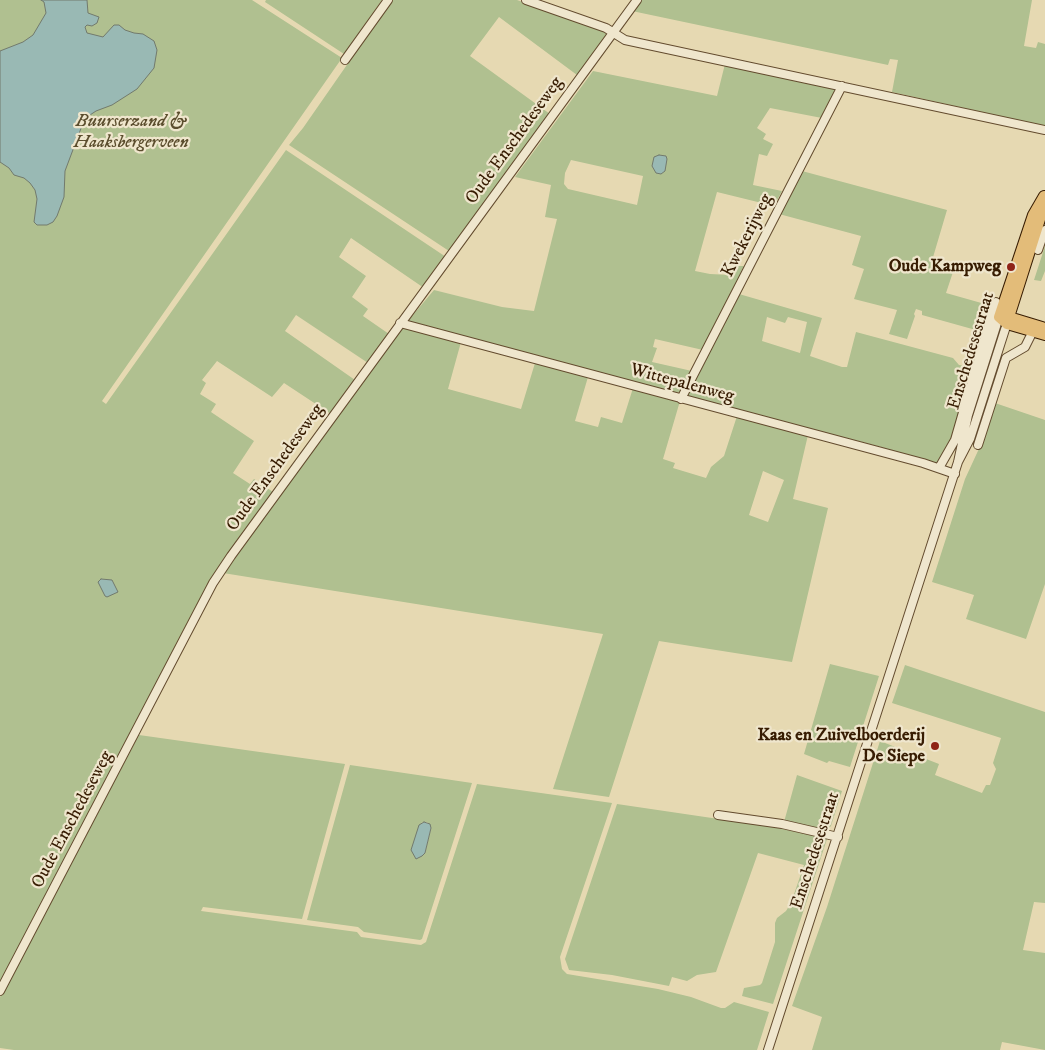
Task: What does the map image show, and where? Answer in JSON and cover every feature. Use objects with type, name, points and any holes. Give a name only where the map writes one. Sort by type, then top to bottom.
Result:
[{"type":"main road","name":"Enschedesestraat","points":[[1005,319],[1033,215],[1045,195]]},
{"type":"main road","points":[[1005,319],[1038,328],[1045,335]]},
{"type":"street","points":[[345,60],[388,0]]},
{"type":"street","points":[[526,0],[606,28],[625,40],[1045,130]]},
{"type":"street","name":"Oude Enschedeseweg","points":[[0,991],[214,583],[231,556],[637,0]]},
{"type":"street","name":"Kwekerijweg","points":[[681,399],[842,86]]},
{"type":"street","points":[[1038,250],[1045,230]]},
{"type":"street","name":"Enschedesestraat","points":[[939,468],[955,440],[996,302]]},
{"type":"street","name":"Enschedesestraat","points":[[768,1050],[955,474],[968,415],[1005,319]]},
{"type":"street","name":"Wittepalenweg","points":[[400,323],[939,468],[955,474]]},
{"type":"street","name":"Enschedesestraat","points":[[978,445],[1006,358],[1025,347],[1038,328]]},
{"type":"street","points":[[718,815],[782,824],[838,837]]},
{"type":"green space","name":"Buurserzand & Haaksbergerveen","points":[[0,0],[252,0],[342,58],[102,401],[106,404],[286,150],[446,257],[424,288],[351,238],[339,257],[366,276],[352,297],[368,309],[363,316],[389,334],[368,363],[296,315],[285,331],[355,380],[331,414],[284,383],[272,397],[217,361],[202,380],[206,383],[200,394],[216,404],[211,412],[254,441],[233,473],[250,484],[254,479],[273,492],[234,546],[149,699],[0,982]]},
{"type":"green space","points":[[266,0],[382,0],[344,54],[265,2]]},
{"type":"green space","points":[[392,0],[517,0],[609,32],[577,75],[499,17],[470,56],[550,114],[449,251],[289,145],[303,128]]},
{"type":"green space","points":[[641,0],[1032,0],[1024,46],[1036,48],[1038,42],[1045,44],[1045,126],[892,92],[898,60],[890,59],[888,65],[632,11]]},
{"type":"green space","points":[[725,64],[836,88],[822,118],[770,108],[757,128],[766,134],[763,139],[773,144],[767,156],[759,154],[753,185],[782,191],[774,206],[717,192],[695,271],[730,275],[734,273],[737,266],[744,266],[703,350],[655,339],[653,347],[657,348],[652,362],[692,371],[682,391],[676,393],[407,322],[434,290],[502,307],[534,311],[557,219],[545,217],[551,185],[515,177],[593,71],[717,96]],"holes":[[[571,160],[643,176],[637,205],[568,189],[564,184],[565,173]]]},
{"type":"green space","points":[[802,171],[947,210],[931,264],[954,269],[946,293],[992,306],[983,332],[922,315],[922,311],[916,309],[907,339],[889,334],[897,310],[854,299],[864,269],[852,265],[861,236],[779,214]]},
{"type":"green space","points":[[1045,246],[1045,271],[1041,281],[1034,280]]},
{"type":"green space","points":[[739,294],[822,318],[810,356],[842,367],[847,367],[856,332],[953,358],[959,365],[973,367],[955,429],[946,452],[935,465],[885,448],[690,397],[688,395]],"holes":[[[767,317],[785,323],[788,317],[807,322],[800,353],[762,341]]]},
{"type":"green space","points":[[403,327],[461,342],[448,389],[521,409],[535,363],[588,377],[575,421],[598,427],[601,417],[622,423],[633,388],[680,401],[663,459],[675,463],[673,468],[706,478],[711,467],[724,456],[737,416],[808,435],[793,499],[828,508],[792,662],[659,641],[609,797],[553,789],[603,634],[223,573],[398,330]],"holes":[[[763,471],[784,480],[768,522],[749,515]]]},
{"type":"green space","points":[[995,403],[1045,420],[1045,584],[1026,639],[966,619],[974,595],[932,582],[965,479],[983,440]]},
{"type":"green space","points":[[830,664],[879,676],[850,767],[829,761],[827,763],[804,754]]},
{"type":"green space","points":[[905,665],[1045,712],[1045,903],[1034,902],[1023,950],[1045,953],[1045,1050],[1002,1042],[1000,1050],[812,1050],[822,1017],[792,1006],[827,907],[880,741],[939,764],[935,775],[982,793],[986,785],[990,785],[996,769],[993,763],[1001,738],[892,703]]},
{"type":"green space","points":[[139,735],[345,764],[302,919],[203,907],[201,911],[357,932],[361,937],[421,945],[426,942],[477,784],[612,803],[560,957],[562,969],[567,974],[658,989],[691,997],[721,1008],[725,1008],[734,1002],[769,1012],[757,1050],[14,1050],[0,1048],[0,997]]},
{"type":"green space","points":[[350,765],[472,783],[422,939],[364,932],[358,927],[307,920]],"holes":[[[427,822],[431,828],[425,853],[421,823]]]},
{"type":"green space","points":[[797,775],[842,791],[831,826],[827,830],[784,822]]},
{"type":"green space","points":[[617,804],[773,827],[827,839],[773,1004],[742,996],[744,988],[762,983],[775,942],[775,923],[777,918],[786,911],[791,903],[804,865],[758,853],[716,972],[697,975],[687,981],[672,977],[669,986],[612,975],[569,970],[565,959]]},
{"type":"water","points":[[41,0],[87,0],[88,13],[99,17],[97,23],[85,27],[87,33],[103,37],[114,25],[119,25],[125,30],[143,34],[154,41],[157,50],[154,68],[137,89],[112,105],[96,111],[87,117],[83,123],[65,171],[64,197],[57,216],[53,222],[47,225],[37,225],[34,222],[37,199],[35,190],[30,183],[24,178],[14,175],[9,168],[0,162],[0,51],[23,42],[33,35],[46,13],[44,2]]},
{"type":"water","points":[[659,155],[666,156],[667,159],[665,171],[661,174],[656,173],[652,166],[654,157]]},
{"type":"water","points":[[101,579],[112,580],[118,592],[107,597],[105,596],[98,582]]},
{"type":"water","points":[[424,822],[430,824],[431,828],[425,853],[416,859],[411,850],[419,825]]},
{"type":"place","name":"Oude Kampweg","points":[[1011,267]]},
{"type":"place","name":"Kaas en Zuivelboerderij De Siepe","points":[[935,746]]}]
